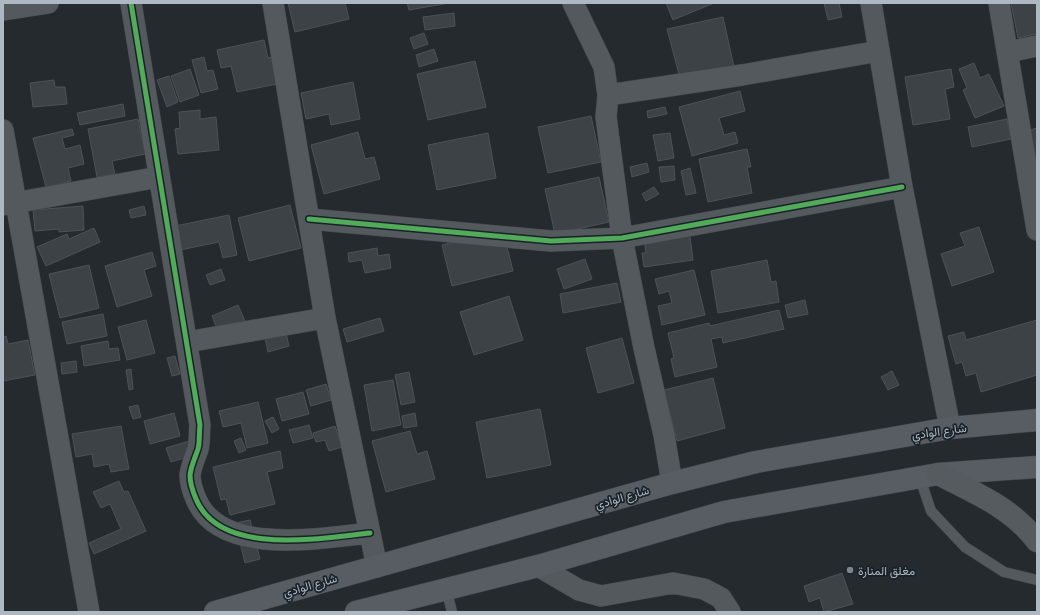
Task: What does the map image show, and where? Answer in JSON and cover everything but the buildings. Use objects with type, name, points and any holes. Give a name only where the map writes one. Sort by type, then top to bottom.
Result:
[{"type":"main road","name":"شارع الوادي","points":[[217,612],[672,482],[756,462],[950,428],[1037,420]]},
{"type":"main road","points":[[356,612],[446,588],[538,566],[724,512],[929,476],[1037,467]]},
{"type":"main road","points":[[929,476],[1003,509],[1014,516],[1037,541]]},
{"type":"street","points":[[3,10],[48,3]]},
{"type":"street","points":[[131,3],[200,425],[198,448],[192,464],[190,476],[193,491],[199,505],[207,516],[222,528],[242,535],[261,539],[308,539],[370,533]]},
{"type":"street","points":[[273,3],[325,318],[377,567]]},
{"type":"street","points":[[573,3],[604,67],[608,95],[606,117],[622,238],[644,348],[664,435],[672,482]]},
{"type":"street","points":[[871,3],[902,187],[950,428]]},
{"type":"street","points":[[999,3],[1037,230]]},
{"type":"street","points":[[1008,52],[1037,46]]},
{"type":"street","points":[[608,95],[742,75],[879,51]]},
{"type":"street","points":[[3,130],[9,204],[89,612]]},
{"type":"street","points":[[9,204],[159,177]]},
{"type":"street","points":[[309,219],[551,241],[622,238],[902,187]]},
{"type":"street","points":[[187,342],[325,318]]},
{"type":"street","points":[[538,566],[579,590],[601,596],[673,584],[704,589],[721,598],[730,612]]},
{"type":"lane","points":[[929,476],[931,510],[965,547],[1004,572],[1037,580]]},
{"type":"lane","points":[[446,588],[452,612]]},
{"type":"cycle path","points":[[131,3],[200,425],[199,446],[190,475],[196,499],[208,517],[226,529],[249,537],[274,540],[300,540],[370,533]]},
{"type":"cycle path","points":[[309,219],[551,241],[622,238],[902,187]]},
{"type":"place","name":"مغلق المنارة","points":[[850,570]]}]
